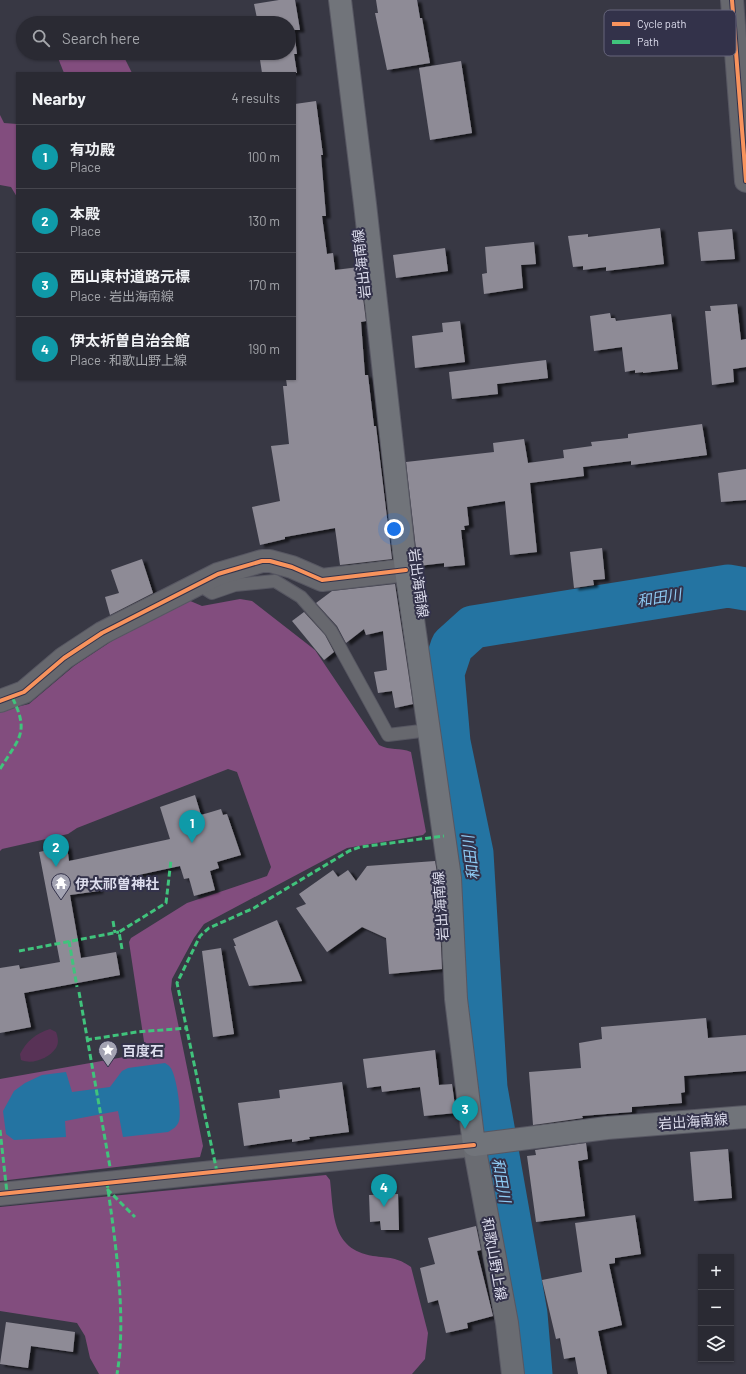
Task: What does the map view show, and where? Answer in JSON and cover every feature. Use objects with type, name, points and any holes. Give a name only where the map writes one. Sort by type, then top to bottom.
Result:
[{"type":"main road","name":"岩出海南線","points":[[340,0],[406,570],[450,878],[456,999],[480,1144],[607,1128],[746,1117]]},
{"type":"main road","name":"和歌山野上線","points":[[480,1144],[507,1323],[513,1374]]},
{"type":"street","points":[[732,0],[733,10]]},
{"type":"street","points":[[736,52],[746,181]]},
{"type":"street","points":[[0,701],[24,692],[64,658],[102,633],[218,574],[262,561],[270,561],[292,567],[322,580],[406,570]]},
{"type":"street","points":[[0,1194],[480,1144]]},
{"type":"lane","points":[[198,584],[212,593],[236,585],[275,581],[301,597],[331,631],[388,735],[429,730]]},
{"type":"shaded area","points":[[59,60],[126,60],[132,72],[64,72]]},
{"type":"shaded area","points":[[0,115],[4,123],[16,124],[16,195],[11,187],[0,185]]},
{"type":"shaded area","points":[[240,599],[252,601],[315,650],[379,745],[387,748],[411,752],[426,832],[423,835],[347,848],[204,924],[194,938],[172,979],[171,989],[203,1146],[200,1157],[0,1181],[0,1079],[141,1054],[145,1048],[129,942],[131,938],[187,903],[267,876],[271,867],[237,772],[228,769],[77,828],[68,834],[2,849],[0,851],[0,711],[29,704],[74,666],[124,633],[188,600],[202,606]]},
{"type":"shaded area","points":[[50,1029],[56,1032],[58,1038],[57,1046],[53,1052],[45,1058],[36,1061],[31,1062],[21,1060],[20,1054],[28,1042],[40,1033]]},
{"type":"shaded area","points":[[326,1175],[330,1180],[332,1205],[337,1228],[342,1238],[349,1246],[359,1252],[397,1260],[411,1267],[428,1333],[425,1359],[412,1374],[99,1374],[90,1358],[85,1336],[77,1323],[0,1311],[0,1207]]},
{"type":"water","points":[[165,1063],[170,1066],[174,1077],[180,1110],[178,1123],[175,1128],[168,1132],[123,1137],[118,1111],[65,1121],[66,1137],[14,1140],[6,1134],[3,1111],[14,1091],[25,1083],[42,1075],[66,1072],[72,1092],[110,1087],[122,1071],[128,1068]]},
{"type":"building","points":[[279,0],[295,0],[300,30],[296,30],[296,16],[257,16],[254,4]]},
{"type":"building","points":[[376,0],[417,0],[420,18],[422,18],[430,63],[387,70],[375,13],[378,13]]},
{"type":"building","points":[[260,60],[295,60],[297,73],[262,72]]},
{"type":"building","points":[[461,61],[472,133],[430,140],[419,68]]},
{"type":"building","points":[[316,101],[323,155],[321,155],[326,216],[322,216],[327,254],[333,253],[335,270],[359,267],[366,321],[361,322],[365,375],[368,375],[374,426],[376,426],[392,559],[340,565],[335,528],[285,537],[285,539],[260,545],[252,507],[280,501],[271,446],[289,444],[283,386],[287,386],[286,380],[296,380],[296,104]]},
{"type":"building","points":[[660,228],[664,264],[606,271],[606,267],[583,270],[583,266],[573,267],[568,236],[588,234],[588,237]]},
{"type":"building","points":[[732,229],[735,259],[701,261],[698,232]]},
{"type":"building","points":[[534,242],[536,264],[521,265],[523,288],[484,294],[482,274],[487,273],[485,247]]},
{"type":"building","points":[[445,248],[448,271],[396,278],[393,255]]},
{"type":"building","points":[[737,304],[741,340],[746,339],[746,367],[733,369],[734,382],[712,385],[705,311],[711,311],[710,306]]},
{"type":"building","points":[[610,313],[611,318],[615,318],[616,321],[671,314],[678,369],[643,373],[635,373],[635,370],[625,372],[622,347],[594,351],[590,316]]},
{"type":"building","points":[[460,321],[465,362],[415,368],[412,336],[443,332],[442,323]]},
{"type":"building","points":[[546,360],[548,378],[497,384],[498,394],[452,399],[449,372]]},
{"type":"building","points":[[702,424],[707,455],[631,465],[631,461],[583,467],[584,476],[530,483],[537,552],[510,555],[505,501],[467,507],[469,525],[464,526],[465,530],[461,530],[465,565],[444,567],[444,563],[418,566],[406,462],[494,452],[493,443],[524,439],[528,463],[564,458],[563,450],[592,446],[591,442],[628,438],[628,434]]},
{"type":"building","points":[[746,469],[746,500],[721,502],[718,473]]},
{"type":"building","points":[[602,548],[605,579],[593,580],[594,585],[574,588],[570,552]]},
{"type":"building","points":[[142,559],[153,593],[110,615],[105,597],[119,593],[111,570]]},
{"type":"building","points":[[395,584],[413,704],[395,708],[392,691],[378,693],[374,672],[387,670],[383,631],[366,635],[364,629],[346,643],[337,626],[316,603],[332,591]]},
{"type":"building","points":[[304,612],[325,635],[334,652],[324,660],[292,621]]},
{"type":"building","points":[[195,795],[201,815],[221,809],[223,815],[227,814],[241,855],[217,862],[219,868],[210,871],[215,890],[194,896],[189,878],[184,879],[180,866],[97,884],[99,891],[70,895],[81,958],[116,952],[120,975],[24,993],[31,1027],[0,1033],[0,968],[19,965],[20,969],[60,962],[39,852],[67,846],[69,861],[170,839],[160,807]]},
{"type":"building","points":[[435,861],[438,879],[442,969],[389,974],[386,938],[362,927],[327,952],[296,908],[306,904],[299,894],[333,870],[338,877],[348,870],[356,881],[367,866]]},
{"type":"building","points":[[277,920],[302,981],[249,986],[234,946],[236,946],[233,939]]},
{"type":"building","points":[[221,948],[234,1034],[213,1037],[202,951]]},
{"type":"building","points":[[706,1018],[708,1038],[746,1035],[746,1071],[684,1076],[685,1092],[681,1093],[682,1103],[632,1107],[632,1112],[582,1116],[583,1118],[533,1125],[529,1072],[581,1068],[579,1043],[602,1039],[601,1027]]},
{"type":"building","points":[[435,1050],[439,1085],[452,1084],[456,1113],[424,1116],[420,1087],[382,1092],[381,1086],[367,1088],[363,1059]]},
{"type":"building","points":[[342,1082],[349,1132],[309,1137],[310,1139],[292,1142],[292,1139],[244,1146],[238,1103],[280,1098],[279,1090]]},
{"type":"building","points":[[586,1143],[588,1159],[578,1161],[585,1216],[536,1222],[527,1156],[536,1155],[535,1150]]},
{"type":"building","points":[[728,1149],[732,1198],[694,1201],[690,1152]]},
{"type":"building","points":[[398,1194],[399,1230],[381,1230],[380,1221],[370,1222],[369,1195]]},
{"type":"building","points":[[635,1215],[641,1254],[615,1258],[615,1263],[609,1264],[622,1325],[598,1331],[607,1374],[578,1374],[575,1357],[564,1359],[560,1338],[556,1339],[542,1280],[582,1272],[575,1223]]},
{"type":"building","points":[[476,1226],[481,1250],[477,1251],[493,1316],[467,1323],[468,1328],[446,1333],[438,1300],[428,1303],[420,1268],[435,1264],[428,1238]]},
{"type":"building","points":[[6,1322],[75,1332],[73,1352],[31,1346],[28,1368],[0,1364]]},
{"type":"waterway","name":"和田川","points":[[531,1374],[526,1314],[486,1088],[472,853],[449,742],[443,673],[452,646],[473,627],[728,586],[746,589]]},
{"type":"marked path","points":[[0,769],[20,735],[20,719],[12,697]]},
{"type":"marked path","points":[[217,1172],[177,983],[200,936],[209,928],[254,908],[349,851],[360,847],[444,836]]},
{"type":"marked path","points":[[122,949],[119,932],[166,903],[171,860]]},
{"type":"marked path","points":[[99,885],[122,880]]},
{"type":"marked path","points":[[113,921],[115,933]]},
{"type":"marked path","points":[[19,951],[119,932]]},
{"type":"marked path","points":[[69,941],[77,987]]},
{"type":"marked path","points":[[79,992],[110,1167]]},
{"type":"marked path","points":[[86,1040],[137,1032],[187,1028]]},
{"type":"marked path","points":[[0,1130],[7,1193]]},
{"type":"marked path","points":[[107,1182],[119,1278],[121,1328],[117,1374]]},
{"type":"marked path","points":[[107,1189],[135,1217]]},
{"type":"cycle path","points":[[732,0],[733,10]]},
{"type":"cycle path","points":[[736,52],[746,181]]},
{"type":"cycle path","points":[[0,701],[24,692],[64,658],[102,633],[218,574],[262,561],[270,561],[292,567],[322,580],[406,570]]},
{"type":"cycle path","points":[[0,1194],[474,1145]]},
{"type":"place","name":"有功殿","points":[[192,843]]},
{"type":"place","name":"本殿","points":[[56,867]]},
{"type":"place","name":"伊太祁曽神社","points":[[61,900]]},
{"type":"place","name":"百度石","points":[[108,1067]]},
{"type":"place","name":"西山東村道路元標","points":[[465,1129]]},
{"type":"place","name":"伊太祈曽自治会館","points":[[384,1207]]}]
